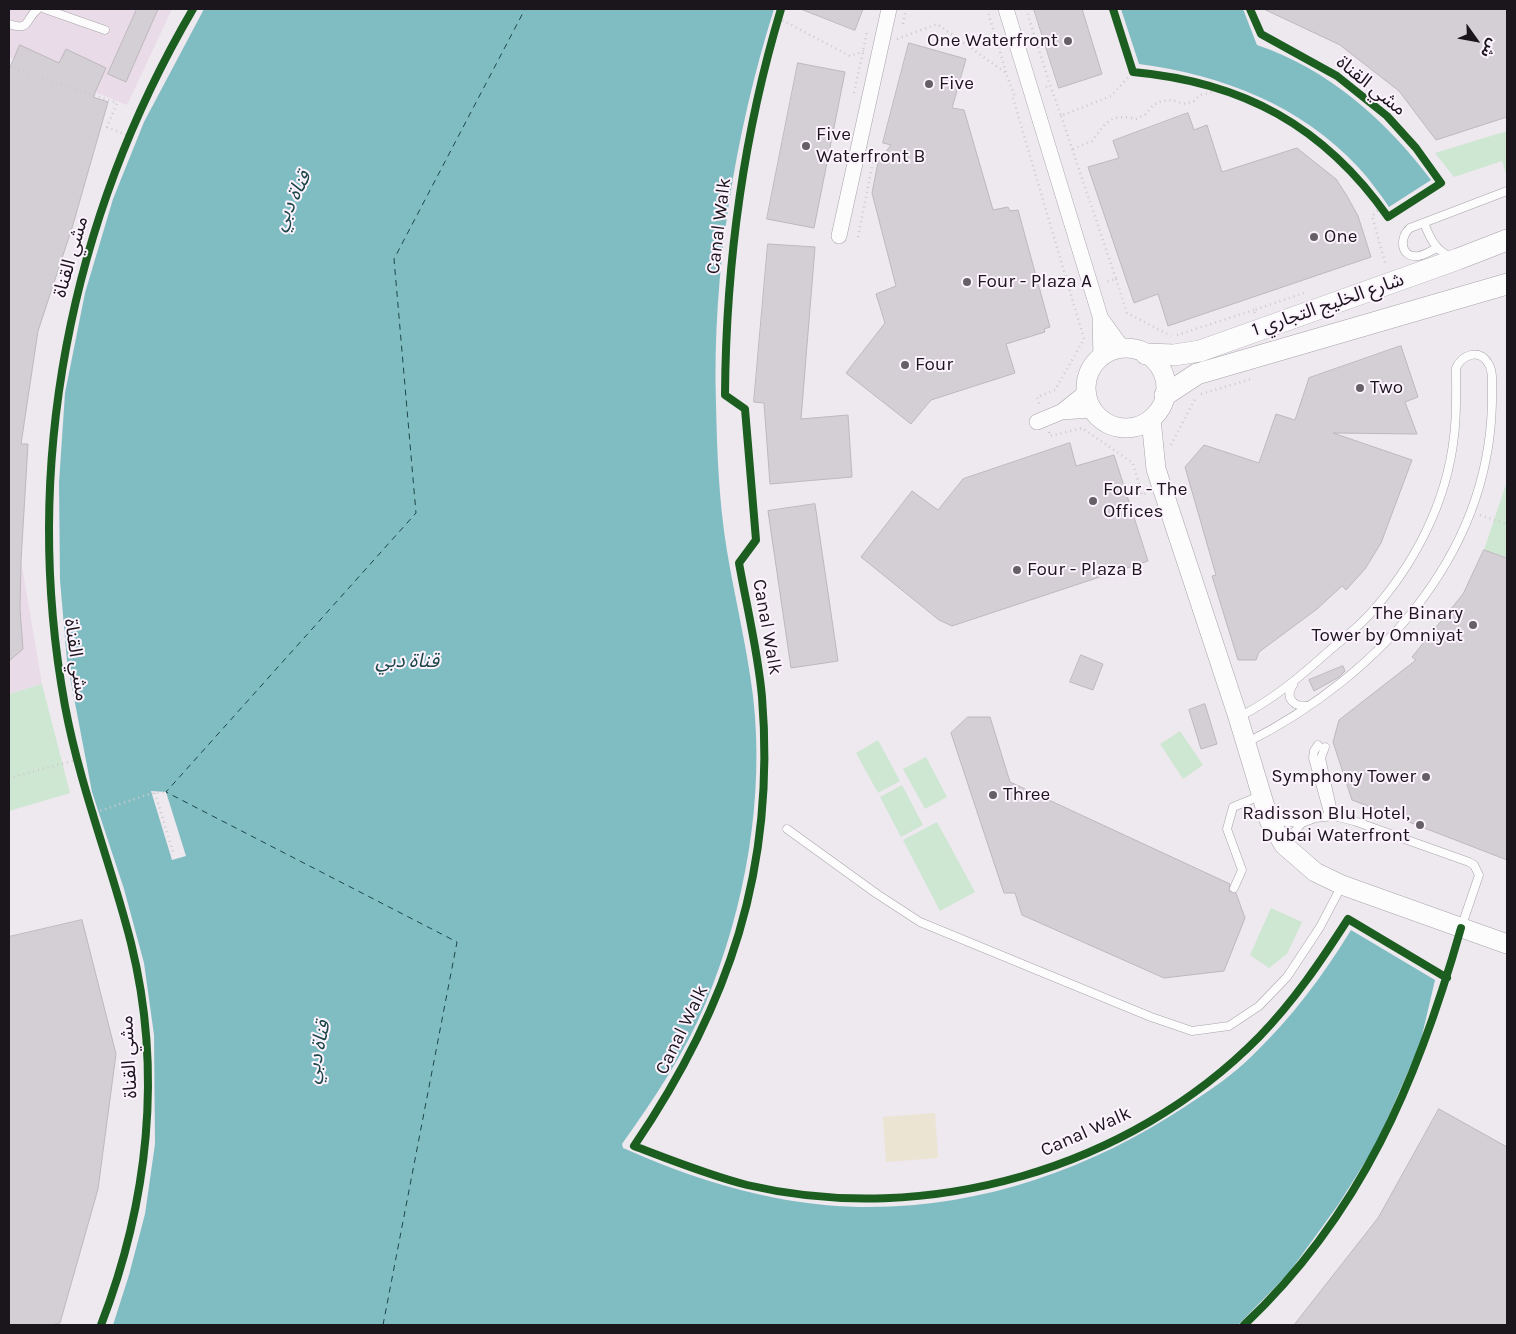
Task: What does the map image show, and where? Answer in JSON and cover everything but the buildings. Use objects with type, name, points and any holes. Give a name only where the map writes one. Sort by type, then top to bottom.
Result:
[{"type":"main road","name":"شارع الخليج التجاري 1","points":[[1146,354],[1174,355],[1200,351],[1507,240]]},
{"type":"main road","name":"شارع الخليج التجاري 1","points":[[1165,395],[1197,374],[1507,284]]},
{"type":"street","points":[[840,236],[889,9]]},
{"type":"street","points":[[1006,9],[1100,316],[1101,357]]},
{"type":"street","points":[[1100,316],[1123,348]]},
{"type":"street","points":[[1123,348],[1146,354],[1154,359],[1164,376],[1165,395],[1158,412],[1143,424],[1128,428],[1115,427],[1106,423],[1092,410],[1086,392],[1089,372],[1101,357],[1109,352],[1123,348]]},
{"type":"street","points":[[1037,422],[1061,412],[1086,392]]},
{"type":"street","points":[[1061,412],[1092,410]]},
{"type":"street","points":[[1151,419],[1156,469],[1238,717],[1260,796],[1269,820],[1284,845],[1315,872],[1342,886],[1507,944]]},
{"type":"street","points":[[1128,428],[1156,469]]},
{"type":"lane","points":[[9,24],[18,27],[26,25],[38,9]]},
{"type":"lane","points":[[45,9],[105,30]]},
{"type":"lane","points":[[1437,248],[1418,256],[1411,255],[1402,245],[1405,232],[1507,191]]},
{"type":"lane","points":[[1424,223],[1431,241],[1437,248],[1458,259]]},
{"type":"lane","points":[[1238,717],[1267,702],[1294,684],[1369,615],[1414,555],[1436,509],[1450,461],[1454,436],[1456,368],[1460,360],[1467,355],[1476,354],[1484,357],[1492,372],[1492,415],[1489,449],[1471,513],[1457,546],[1440,576],[1409,616],[1344,679],[1288,720],[1246,743]]},
{"type":"lane","points":[[1294,684],[1290,690],[1290,697],[1293,703],[1307,706]]},
{"type":"lane","points":[[1321,746],[1321,758],[1332,816]]},
{"type":"lane","points":[[1234,888],[1242,870],[1227,829],[1233,807],[1260,796]]},
{"type":"lane","points":[[1269,820],[1302,824],[1332,816],[1354,821],[1474,865],[1479,875],[1478,881],[1461,928]]},
{"type":"lane","points":[[1284,845],[1292,833],[1302,824]]},
{"type":"lane","points":[[787,829],[877,894],[920,922],[1151,1017],[1192,1031],[1229,1026],[1259,1006],[1287,977],[1320,927],[1342,886]]},
{"type":"path","points":[[781,9],[777,22],[850,56],[937,24],[1006,73]]},
{"type":"path","points":[[988,9],[1069,295],[1116,279]]},
{"type":"path","points":[[1026,9],[1127,312],[1172,336],[1254,310]]},
{"type":"path","points":[[897,47],[899,38]]},
{"type":"path","points":[[1131,63],[1133,72]]},
{"type":"path","points":[[9,66],[117,103],[107,127],[129,136]]},
{"type":"path","points":[[1062,116],[1111,96],[1133,72]]},
{"type":"path","points":[[1133,72],[1142,73]]},
{"type":"path","points":[[1209,84],[1233,92]]},
{"type":"path","points":[[1013,98],[1050,85]]},
{"type":"path","points":[[1073,149],[1092,141],[1105,124],[1114,118],[1136,119],[1146,114],[1152,105],[1162,101],[1172,100],[1185,104],[1194,101],[1200,95],[1224,89]]},
{"type":"path","points":[[126,145],[133,128]]},
{"type":"path","points":[[858,237],[873,157]]},
{"type":"path","points":[[1372,216],[1381,207]]},
{"type":"path","points":[[1471,513],[1507,524]]},
{"type":"path","points":[[9,778],[77,763],[74,751]]},
{"type":"path","points":[[91,814],[154,793],[166,792]]},
{"type":"path","points":[[154,793],[174,855]]},
{"type":"path","points":[[89,805],[94,823]]},
{"type":"shaded area","points":[[9,9],[172,9],[127,105],[9,57]]},
{"type":"shaded area","points":[[9,560],[21,561],[42,684],[9,694]]},
{"type":"green space","points":[[1507,131],[1507,177],[1502,161],[1454,177],[1435,153]]},
{"type":"green space","points":[[1507,481],[1507,557],[1484,550]]},
{"type":"green space","points":[[42,684],[70,793],[9,811],[9,694]]},
{"type":"green space","points":[[1180,731],[1203,765],[1183,779],[1160,744]]},
{"type":"green space","points":[[878,740],[900,781],[878,793],[856,753]]},
{"type":"green space","points":[[926,757],[947,797],[925,809],[903,769]]},
{"type":"green space","points":[[902,785],[923,825],[901,837],[880,797]]},
{"type":"green space","points":[[937,822],[975,892],[940,911],[903,840]]},
{"type":"green space","points":[[1271,908],[1302,922],[1287,954],[1269,968],[1250,955]]},
{"type":"sand","points":[[935,1113],[938,1158],[886,1162],[883,1117]]},
{"type":"water","name":"قناة دبي","points":[[204,9],[774,9],[760,56],[737,154],[722,254],[716,355],[717,440],[722,515],[753,696],[756,734],[754,812],[749,852],[741,891],[720,966],[698,1021],[657,1093],[622,1144],[623,1148],[672,1168],[722,1185],[772,1197],[825,1205],[873,1207],[921,1204],[968,1197],[1014,1186],[1059,1171],[1103,1153],[1146,1131],[1212,1089],[1253,1055],[1294,1011],[1318,980],[1351,930],[1435,980],[1420,1044],[1377,1143],[1338,1205],[1288,1274],[1238,1325],[113,1325],[129,1275],[145,1214],[155,1144],[154,1035],[144,963],[124,889],[92,792],[67,661],[60,580],[59,483],[65,393],[85,293],[113,199],[144,122]]},
{"type":"water","points":[[1121,9],[1243,9],[1257,45],[1283,55],[1308,68],[1354,99],[1395,137],[1431,180],[1389,207],[1363,173],[1336,146],[1286,110],[1230,85],[1170,69],[1139,64]]},
{"type":"pier","points":[[151,791],[166,792],[186,856],[172,860]]},
{"type":"ferry route","points":[[383,1325],[457,942],[166,792],[416,513],[394,259],[525,9]]},
{"type":"cycle path","name":"مشي القناة","points":[[101,1325],[117,1279],[140,1185],[146,1137],[148,1088],[146,1040],[141,991],[131,943],[87,796],[65,706],[53,616],[49,525],[54,435],[66,346],[87,259],[115,173],[150,89],[193,9]]},
{"type":"cycle path","name":"Canal Walk","points":[[781,9],[756,104],[739,200],[733,248],[726,346],[725,395],[745,409],[756,540],[739,563],[755,647],[762,697],[764,760],[761,820],[753,877],[739,933],[720,987],[696,1041],[667,1094],[634,1146],[732,1181],[815,1196],[885,1198],[954,1191],[1022,1176],[1087,1153],[1149,1122],[1207,1083],[1259,1037],[1284,1009],[1348,919],[1447,978]]},
{"type":"cycle path","name":"مشي القناة","points":[[1113,9],[1133,72],[1173,77],[1210,86],[1245,98],[1278,114],[1308,134],[1337,157],[1363,185],[1388,217],[1441,183],[1416,148],[1387,116],[1337,76],[1261,34],[1250,9]]},
{"type":"cycle path","points":[[1244,1325],[1285,1283],[1321,1238],[1353,1191],[1380,1142],[1404,1091],[1425,1039],[1461,928]]},
{"type":"place","name":"One Waterfront","points":[[1068,41]]},
{"type":"place","name":"Five","points":[[929,84]]},
{"type":"place","name":"Five Waterfront B","points":[[806,146]]},
{"type":"place","name":"One","points":[[1314,237]]},
{"type":"place","name":"Four - Plaza A","points":[[967,282]]},
{"type":"place","name":"Four","points":[[905,365]]},
{"type":"place","name":"Two","points":[[1360,388]]},
{"type":"place","name":"Four - The Offices","points":[[1093,501]]},
{"type":"place","name":"Four - Plaza B","points":[[1017,570]]},
{"type":"place","name":"The Binary Tower by Omniyat","points":[[1473,625]]},
{"type":"place","name":"Symphony Tower","points":[[1426,777]]},
{"type":"place","name":"Three","points":[[993,795]]},
{"type":"place","name":"Radisson Blu Hotel, Dubai Waterfront","points":[[1420,825]]}]
